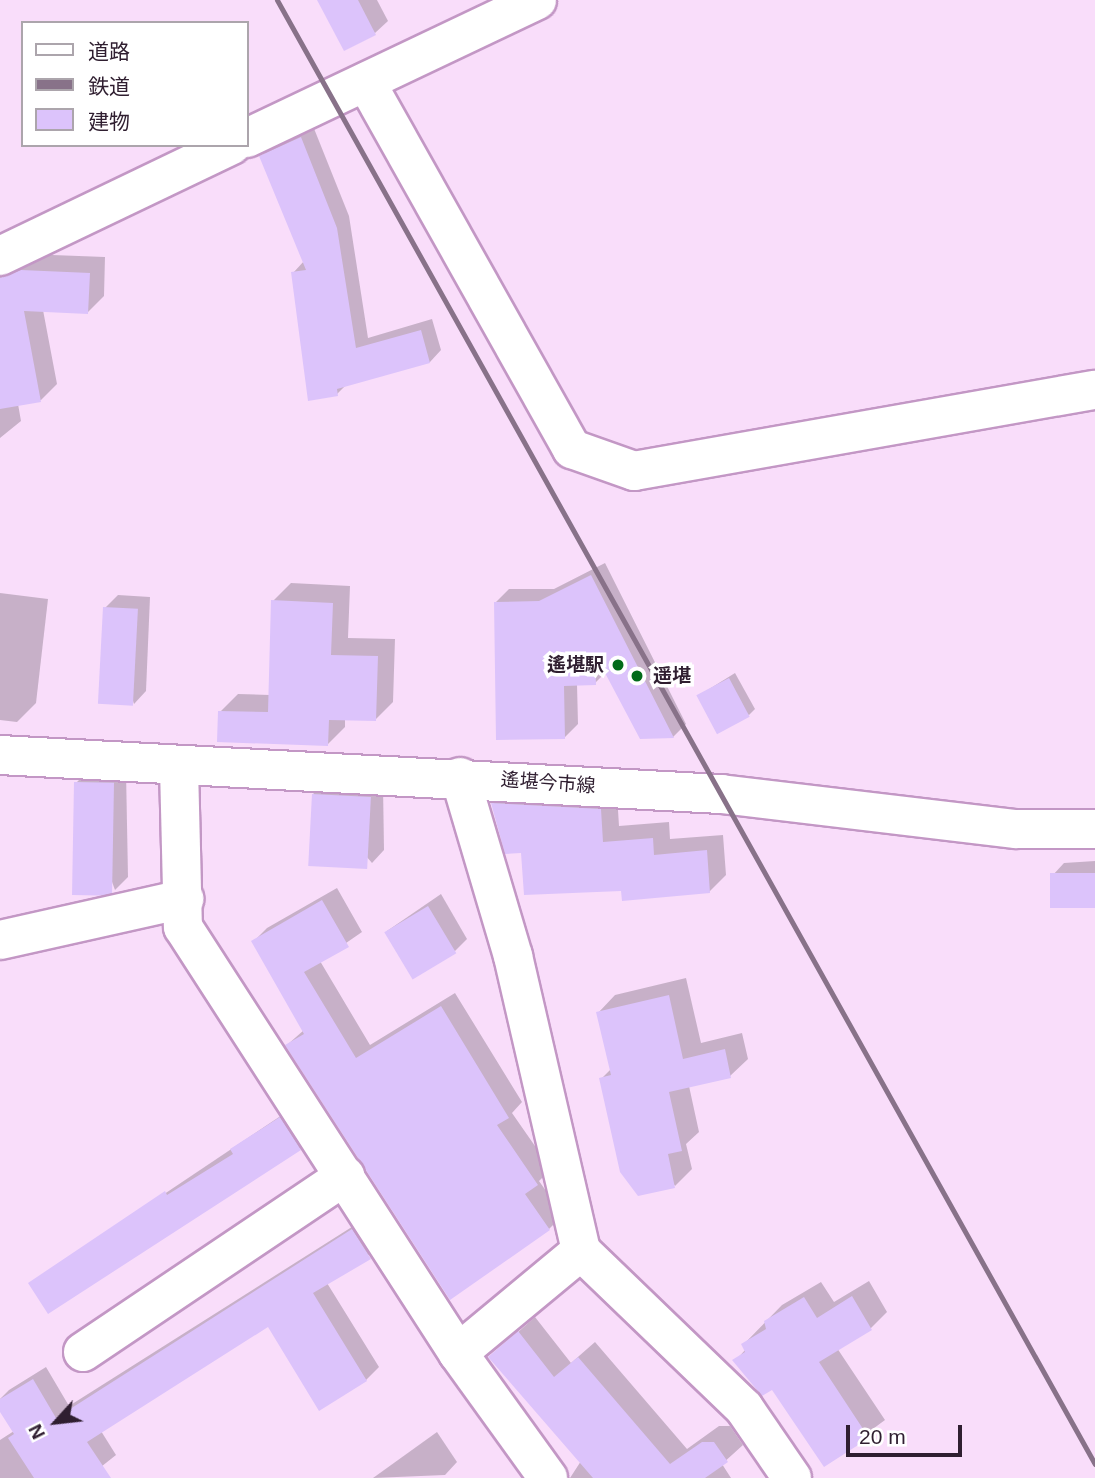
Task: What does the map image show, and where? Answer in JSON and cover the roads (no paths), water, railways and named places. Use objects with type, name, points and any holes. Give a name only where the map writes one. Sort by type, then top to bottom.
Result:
[{"type":"street","points":[[248,138],[537,0]]},
{"type":"street","points":[[366,82],[572,449],[634,471],[1095,390]]},
{"type":"street","points":[[0,256],[228,147]]},
{"type":"street","name":"遙堪今市線","points":[[0,755],[179,767],[460,777],[721,794],[1016,829],[1095,829]]},
{"type":"street","points":[[179,767],[183,927],[458,1353],[548,1478]]},
{"type":"street","points":[[460,777],[513,956],[581,1251],[744,1408],[792,1478]]},
{"type":"street","points":[[0,940],[184,899]]},
{"type":"street","points":[[83,1352],[345,1177]]},
{"type":"street","points":[[458,1353],[581,1251]]},
{"type":"railway","points":[[277,0],[1095,1464]]},
{"type":"place","name":"遙堪駅","points":[[618,665]]},
{"type":"place","name":"遥堪","points":[[637,676]]}]
